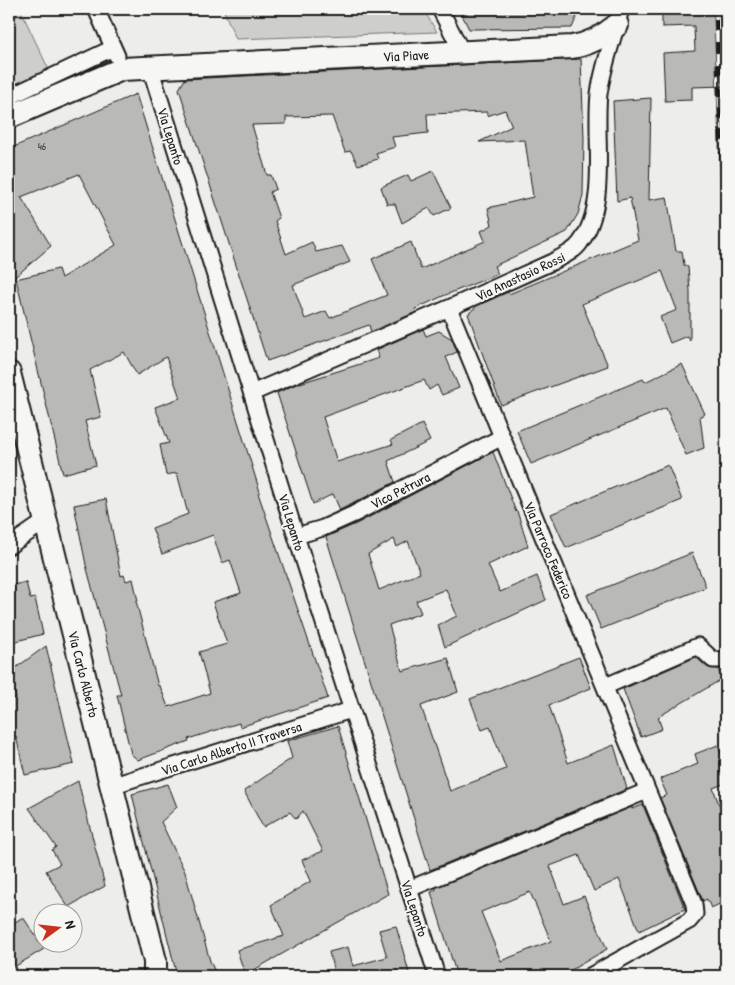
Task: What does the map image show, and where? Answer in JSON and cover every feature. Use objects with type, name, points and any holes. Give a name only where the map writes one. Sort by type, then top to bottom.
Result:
[{"type":"street","points":[[9,97],[115,52],[96,9]]},
{"type":"street","points":[[440,9],[462,52]]},
{"type":"street","name":"Via Piave","points":[[9,117],[122,69],[586,45],[604,36],[619,17]]},
{"type":"street","name":"Via Anastasio Rossi","points":[[252,393],[552,262],[580,244],[590,225],[595,206],[598,180],[600,93],[619,17]]},
{"type":"street","name":"Via Lepanto","points":[[150,67],[436,976]]},
{"type":"street","name":"Via Parroco Federico","points":[[449,308],[694,904],[695,914],[689,920],[590,976]]},
{"type":"street","name":"Via Carlo Alberto","points":[[9,373],[154,961],[155,976]]},
{"type":"street","name":"Vico Petrura","points":[[296,536],[323,528],[354,514],[502,437]]},
{"type":"street","points":[[9,546],[46,520]]},
{"type":"street","points":[[606,686],[698,646],[713,660],[726,660]]},
{"type":"street","name":"Via Carlo Alberto II Traversa","points":[[111,786],[351,710]]},
{"type":"street","points":[[409,889],[647,791]]},
{"type":"shaded area","points":[[223,9],[423,9],[437,32],[236,39]]},
{"type":"shaded area","points":[[22,13],[49,70],[9,88],[9,20]]},
{"type":"building","points":[[459,9],[580,9],[572,28],[469,29]]},
{"type":"building","points":[[662,9],[726,9],[726,86],[692,87],[692,100],[665,101],[663,53],[695,51],[694,26],[662,27]]},
{"type":"building","points":[[581,59],[584,138],[583,195],[578,214],[567,232],[494,266],[498,274],[443,296],[415,309],[416,312],[371,332],[369,325],[267,361],[179,89],[185,79]],"holes":[[[505,110],[512,126],[479,142],[525,140],[533,197],[488,208],[492,225],[481,231],[485,241],[421,269],[411,242],[372,259],[387,295],[330,318],[326,311],[305,319],[293,285],[350,262],[342,246],[316,252],[312,242],[286,254],[275,221],[279,218],[270,192],[276,189],[271,175],[267,175],[252,125],[286,124],[286,117],[332,116],[345,152],[351,151],[358,165],[378,159],[376,153],[395,147],[392,137],[428,133],[427,114],[487,112],[487,116]]]},
{"type":"building","points":[[136,94],[260,492],[258,493],[328,698],[240,727],[239,723],[188,739],[189,741],[138,760],[131,754],[117,695],[121,695],[86,565],[74,505],[106,499],[121,576],[124,575],[126,581],[133,579],[138,601],[136,601],[158,686],[160,686],[168,707],[210,693],[199,652],[227,644],[213,602],[241,593],[230,560],[222,563],[213,535],[162,554],[152,528],[188,514],[177,473],[166,475],[160,445],[169,443],[155,407],[180,398],[166,357],[137,375],[124,352],[90,370],[101,417],[85,421],[96,465],[63,474],[16,279],[58,269],[61,278],[116,245],[79,174],[21,197],[51,246],[9,282],[9,149]]},
{"type":"building","points":[[651,98],[649,200],[667,197],[676,251],[682,251],[684,265],[688,267],[690,341],[687,336],[670,343],[660,317],[677,310],[662,271],[582,304],[608,366],[501,405],[468,314],[477,306],[508,292],[509,294],[638,240],[630,198],[617,201],[613,101]]},
{"type":"building","points":[[433,171],[451,208],[434,216],[429,208],[402,223],[395,204],[387,204],[381,187],[408,175],[411,181]]},
{"type":"building","points":[[423,329],[426,336],[439,331],[452,339],[457,352],[446,357],[459,388],[442,395],[437,385],[429,390],[424,380],[323,417],[337,462],[393,444],[391,440],[422,424],[430,441],[388,461],[395,482],[340,510],[333,494],[313,504],[277,393],[294,385],[379,358],[376,350]]},
{"type":"building","points":[[682,364],[705,414],[700,416],[704,448],[686,455],[666,408],[531,464],[517,431],[643,379],[645,382]]},
{"type":"building","points":[[493,452],[517,511],[528,546],[488,565],[500,592],[537,576],[546,600],[445,647],[438,625],[457,616],[446,589],[416,601],[421,613],[389,625],[402,671],[448,658],[458,692],[421,706],[450,791],[506,769],[490,727],[482,730],[470,699],[579,657],[591,688],[549,705],[568,763],[614,745],[627,789],[430,870],[326,537],[358,523]],"holes":[[[394,539],[397,547],[408,541],[420,573],[379,590],[368,554]]]},
{"type":"building","points":[[668,465],[682,500],[566,548],[551,514]]},
{"type":"building","points":[[692,553],[706,587],[601,629],[587,595]]},
{"type":"building","points":[[26,582],[30,599],[35,598],[43,634],[9,643],[9,586]]},
{"type":"building","points":[[46,646],[74,764],[25,775],[16,736],[9,740],[9,700],[16,698],[10,672]]},
{"type":"building","points":[[696,657],[707,667],[718,669],[722,679],[658,717],[662,729],[641,737],[623,689]]},
{"type":"building","points":[[338,726],[388,894],[245,975],[237,950],[284,936],[271,905],[311,881],[302,860],[323,851],[303,811],[296,819],[290,812],[263,827],[244,791],[292,758],[287,741]]},
{"type":"building","points":[[718,745],[726,768],[726,783],[713,788],[726,823],[726,901],[711,908],[707,899],[703,901],[660,798],[667,795],[660,779],[698,764],[695,754]]},
{"type":"building","points":[[78,781],[105,886],[77,902],[65,902],[46,871],[60,864],[52,850],[56,847],[29,808]]},
{"type":"building","points":[[168,784],[177,807],[161,822],[185,872],[210,961],[217,976],[177,976],[132,794]]},
{"type":"building","points":[[643,805],[685,909],[639,931],[619,879],[594,891],[579,855],[550,866],[564,904],[584,896],[607,949],[561,976],[457,976],[431,892],[436,890],[435,888],[632,807],[632,809]],"holes":[[[530,892],[551,941],[501,961],[481,912]]]},
{"type":"building","points":[[23,917],[32,931],[32,952],[39,952],[9,970],[9,926]]},
{"type":"building","points":[[396,926],[410,976],[335,976],[329,952],[348,947],[353,966],[387,957],[379,930]]},
{"type":"railway","points":[[716,9],[726,259]]}]
